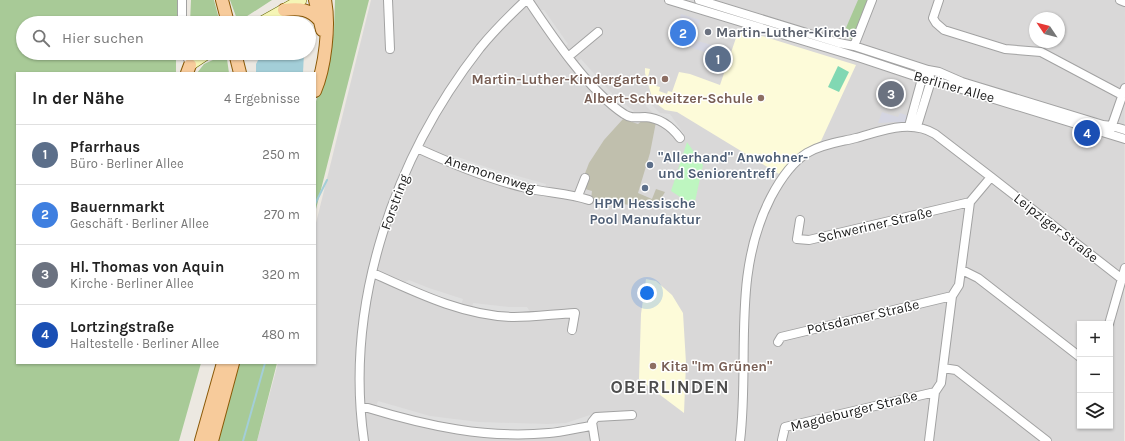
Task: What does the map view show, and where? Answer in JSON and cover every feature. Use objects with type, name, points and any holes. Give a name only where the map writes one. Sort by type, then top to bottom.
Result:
[{"type":"main road","points":[[222,0],[226,16]]},
{"type":"main road","points":[[273,16],[301,0]]},
{"type":"main road","points":[[315,0],[321,22],[324,49]]},
{"type":"main road","points":[[316,87],[324,49],[327,20],[326,0]]},
{"type":"main road","points":[[284,10],[307,10],[316,16]]},
{"type":"main road","points":[[316,16],[321,22]]},
{"type":"main road","points":[[189,69],[200,60]]},
{"type":"main road","points":[[237,60],[240,72]]},
{"type":"main road","points":[[201,441],[223,364]]},
{"type":"main road","points":[[212,441],[233,364]]},
{"type":"street","points":[[182,0],[182,16]]},
{"type":"street","points":[[388,0],[390,49]]},
{"type":"street","points":[[527,0],[568,57],[601,94],[626,116],[659,120],[673,129],[680,138]]},
{"type":"street","name":"Forstring","points":[[364,441],[360,370],[362,335],[373,274],[394,202],[417,148],[437,110],[466,67],[490,36],[527,0]]},
{"type":"street","name":"Berliner Allee","points":[[669,0],[838,51],[930,81],[942,83],[1110,130],[1125,130]]},
{"type":"street","name":"Berliner Allee","points":[[699,0],[839,43],[854,46],[926,70],[939,72],[962,82],[1103,125],[1125,138]]},
{"type":"street","points":[[854,46],[872,0]]},
{"type":"street","points":[[939,0],[933,18],[936,24],[944,30],[1005,49],[1041,52],[1124,91],[1110,130]]},
{"type":"street","points":[[1120,0],[1125,2]]},
{"type":"street","points":[[568,57],[598,32]]},
{"type":"street","points":[[913,126],[922,78],[926,70]]},
{"type":"street","points":[[913,126],[930,81],[926,70]]},
{"type":"street","points":[[740,441],[743,408],[744,299],[746,275],[758,226],[774,190],[793,165],[814,150],[913,126]]},
{"type":"street","name":"Leipziger Straße","points":[[913,126],[935,134],[1122,279]]},
{"type":"street","name":"Anemonenweg","points":[[417,148],[450,163],[499,180],[548,193],[578,196],[589,200]]},
{"type":"street","points":[[929,441],[935,392],[941,383],[952,296],[960,285],[970,202],[991,177]]},
{"type":"street","points":[[578,196],[585,178]]},
{"type":"street","name":"Schweriner Straße","points":[[800,220],[798,239],[809,240],[970,202]]},
{"type":"street","points":[[1110,321],[1125,268]]},
{"type":"street","points":[[962,270],[978,278],[1077,355]]},
{"type":"street","points":[[373,274],[434,300],[490,314],[513,317],[575,313],[572,330]]},
{"type":"street","name":"Potsdamer Straße","points":[[778,342],[781,337],[952,296]]},
{"type":"street","points":[[943,368],[956,370],[1047,441]]},
{"type":"street","name":"Magdeburger Straße","points":[[782,440],[785,427],[935,392]]},
{"type":"street","points":[[361,408],[368,408],[442,427],[479,432],[541,434],[591,426]]},
{"type":"street","points":[[595,441],[591,426],[596,417],[632,415]]},
{"type":"shaded area","points":[[371,0],[1125,0],[1124,441],[257,441],[278,364],[316,364],[316,223]]},
{"type":"shaded area","points":[[538,10],[544,10],[568,44],[564,47]]},
{"type":"shaded area","points":[[681,14],[700,20],[694,40],[715,46],[713,52],[709,51],[708,53],[673,42]]},
{"type":"shaded area","name":"Albert-Schweitzer-Schule","points":[[739,29],[856,65],[821,141],[801,152],[779,174],[677,112],[665,110],[653,101],[645,73],[645,68],[650,69],[648,77],[657,80],[656,86],[660,87],[659,91],[667,94],[668,91],[672,92],[679,72],[690,74],[720,85]]},
{"type":"shaded area","points":[[581,59],[616,98],[634,111],[631,116],[603,92],[576,63]]},
{"type":"shaded area","points":[[649,102],[660,113],[670,114],[684,134],[680,137],[668,119],[657,117],[646,106]]},
{"type":"shaded area","points":[[882,112],[898,117],[900,113],[909,116],[905,123],[896,125],[897,122],[878,123]]},
{"type":"shaded area","points":[[623,119],[638,124],[643,120],[656,122],[650,153],[638,193],[652,199],[656,189],[665,192],[655,209],[591,199],[592,191],[585,189],[589,179],[584,176],[589,163],[604,140]]},
{"type":"shaded area","points":[[455,156],[489,168],[546,184],[545,189],[490,174],[450,159]]},
{"type":"shaded area","points":[[646,279],[656,281],[672,295],[683,313],[686,363],[684,413],[639,379],[641,314]]},
{"type":"shaded area","points":[[409,280],[463,299],[461,305],[438,298],[403,283]]},
{"type":"shaded area","points":[[473,303],[509,307],[527,307],[531,313],[501,312],[472,308]]},
{"type":"shaded area","points":[[378,401],[430,416],[479,422],[548,424],[566,423],[590,415],[592,421],[557,430],[501,430],[460,426],[404,415],[376,406]]},
{"type":"green space","points":[[0,0],[179,0],[178,16],[16,16],[16,60],[176,60],[176,72],[16,72],[16,364],[201,364],[179,441],[0,441]]},
{"type":"green space","points":[[191,0],[214,0],[218,16],[190,16]]},
{"type":"green space","points":[[230,0],[272,0],[247,16],[236,16]]},
{"type":"green space","points":[[335,0],[369,0],[316,209],[316,101],[329,65],[334,31]]},
{"type":"green space","points":[[858,0],[870,0],[853,39],[842,37]]},
{"type":"green space","points":[[213,60],[227,60],[229,72],[198,72],[204,64]]},
{"type":"green space","points":[[838,66],[849,72],[839,92],[828,87]]},
{"type":"green space","points":[[687,142],[703,165],[694,206],[671,191]]},
{"type":"green space","points":[[237,364],[277,364],[257,441],[217,441]]},
{"type":"water","points":[[258,60],[304,60],[303,72],[256,72],[256,64]]},
{"type":"waterway","points":[[316,202],[327,180]]},
{"type":"waterway","points":[[243,441],[265,364]]},
{"type":"place","name":"Martin-Luther-Kirche","points":[[708,32]]},
{"type":"place","name":"Bauernmarkt","points":[[683,33]]},
{"type":"place","name":"Pfarrhaus","points":[[718,59]]},
{"type":"place","name":"Martin-Luther-Kindergarten","points":[[665,79]]},
{"type":"place","name":"Hl. Thomas von Aquin","points":[[891,94]]},
{"type":"place","name":"Albert-Schweitzer-Schule","points":[[761,98]]},
{"type":"place","name":"Lortzingstraße","points":[[1087,133]]},
{"type":"place","name":"\"Allerhand\" Anwohner- und Seniorentreff","points":[[650,165]]},
{"type":"place","name":"HPM Hessische Pool Manufaktur","points":[[645,188]]},
{"type":"place","name":"Kita \"Im Grünen\"","points":[[653,366]]},
{"type":"district","name":"OBERLINDEN","points":[[670,387]]}]
